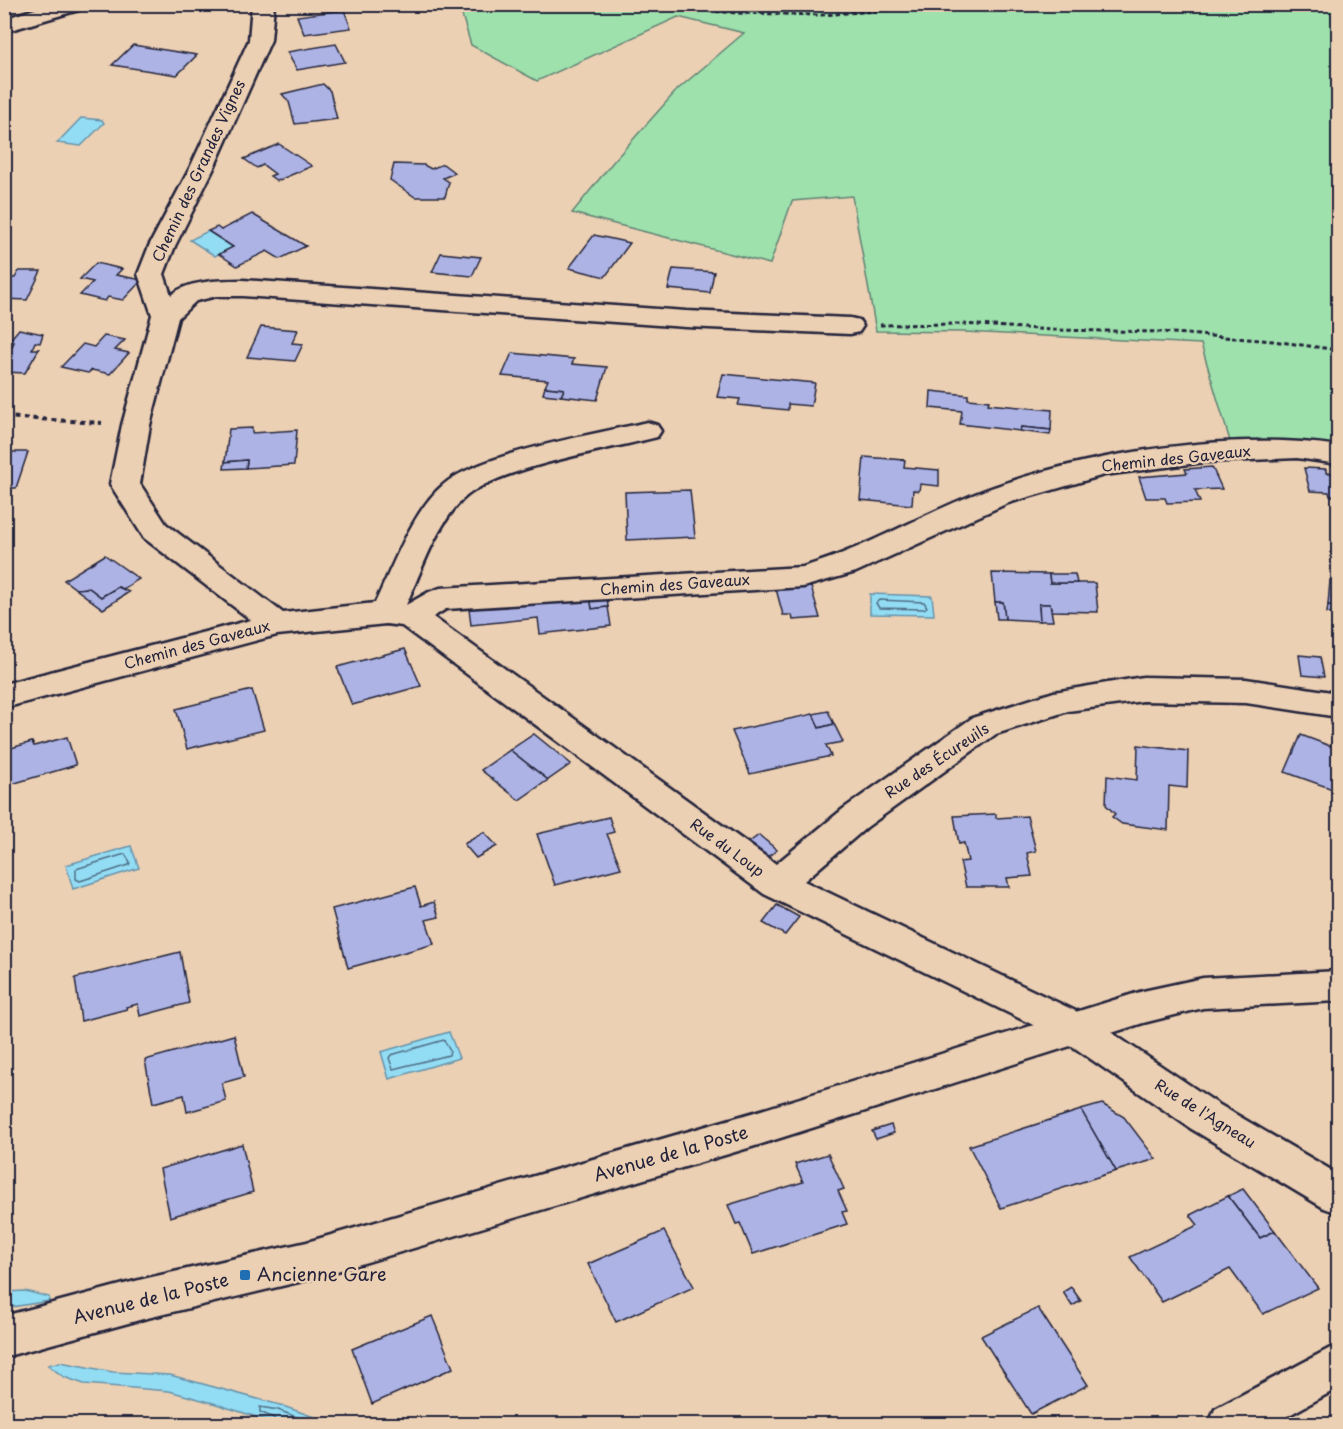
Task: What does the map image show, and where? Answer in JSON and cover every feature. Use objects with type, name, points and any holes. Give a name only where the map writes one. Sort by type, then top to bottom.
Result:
[{"type":"street","points":[[4,26],[74,4]]},
{"type":"street","name":"Chemin des Grandes Vignes","points":[[165,315],[151,274],[162,246],[201,170],[260,40],[263,4]]},
{"type":"street","points":[[277,624],[155,531],[125,484],[136,425],[165,315],[187,295],[226,288],[686,319],[850,326]]},
{"type":"street","points":[[398,614],[434,518],[454,490],[490,471],[647,431]]},
{"type":"street","name":"Chemin des Gaveaux","points":[[4,696],[277,624],[398,614],[440,599],[803,577],[845,565],[998,496],[1102,466],[1205,453],[1298,449],[1338,455]]},
{"type":"street","name":"Rue du Loup","points":[[398,614],[777,884],[1075,1028]]},
{"type":"street","name":"Rue des Écureuils","points":[[777,884],[855,818],[984,726],[1066,700],[1143,689],[1246,691],[1338,705]]},
{"type":"street","name":"Avenue de la Poste","points":[[4,1337],[142,1299],[307,1261],[754,1129],[1143,1007],[1203,993],[1338,986]]},
{"type":"street","name":"Rue de l'Agneau","points":[[1075,1028],[1204,1116],[1338,1195]]},
{"type":"street","points":[[1231,1425],[1338,1365]]},
{"type":"path","points":[[626,4],[737,13],[821,15],[970,4]]},
{"type":"path","points":[[1327,4],[1338,11]]},
{"type":"path","points":[[850,326],[962,324],[1054,330],[1161,332],[1273,341],[1338,350]]},
{"type":"path","points":[[4,417],[136,425]]},
{"type":"green space","points":[[459,5],[1338,5],[1338,447],[1299,442],[1230,441],[1201,344],[964,332],[876,331],[852,196],[792,201],[770,264],[572,213],[613,162],[677,90],[744,33],[678,17],[537,81],[471,45]]},
{"type":"water","points":[[81,118],[102,120],[104,123],[81,146],[57,143]]},
{"type":"water","points":[[208,231],[233,247],[215,256],[190,240]]},
{"type":"water","points":[[870,594],[932,596],[934,615],[870,614]]},
{"type":"water","points":[[131,846],[139,868],[73,889],[66,865]]},
{"type":"water","points":[[449,1032],[459,1058],[389,1079],[381,1052]]},
{"type":"water","points":[[25,1291],[49,1297],[49,1301],[5,1308],[5,1292]]},
{"type":"water","points":[[60,1362],[113,1372],[170,1375],[280,1405],[314,1417],[326,1424],[278,1424],[169,1391],[84,1384],[64,1377],[48,1365]]},
{"type":"building","points":[[344,10],[351,28],[304,34],[297,16]]},
{"type":"building","points":[[336,44],[345,62],[297,70],[287,52]]},
{"type":"building","points":[[133,45],[197,55],[177,75],[112,65]]},
{"type":"building","points":[[323,84],[330,91],[337,119],[295,124],[289,102],[282,94]]},
{"type":"building","points":[[279,144],[312,166],[277,181],[270,176],[275,174],[263,165],[257,168],[244,159]]},
{"type":"building","points":[[394,164],[424,165],[431,169],[443,164],[455,173],[443,178],[449,182],[445,197],[415,197],[390,180]]},
{"type":"building","points":[[252,214],[306,246],[280,259],[267,251],[237,266],[219,254],[233,247],[208,231],[217,227],[221,230]]},
{"type":"building","points":[[594,235],[630,243],[605,277],[569,268]]},
{"type":"building","points":[[441,253],[481,257],[472,276],[432,272]]},
{"type":"building","points":[[96,263],[122,269],[116,275],[142,280],[123,300],[108,297],[105,301],[80,295],[93,282],[80,279]]},
{"type":"building","points":[[673,269],[714,272],[710,293],[668,289]]},
{"type":"building","points":[[19,271],[41,271],[27,300],[4,299],[4,277],[15,278]]},
{"type":"building","points":[[261,327],[298,330],[292,343],[303,344],[295,361],[247,357]]},
{"type":"building","points":[[19,329],[43,334],[40,343],[35,342],[32,349],[39,349],[25,373],[4,372],[4,347],[12,347],[14,342],[8,342]]},
{"type":"building","points":[[104,336],[125,340],[115,350],[129,353],[110,374],[92,370],[88,373],[61,367],[83,344],[94,347]]},
{"type":"building","points":[[512,353],[574,359],[572,364],[607,367],[597,400],[561,396],[564,389],[545,387],[548,380],[502,376]]},
{"type":"building","points":[[723,374],[815,383],[811,406],[788,404],[788,410],[738,405],[740,399],[717,397]]},
{"type":"building","points":[[545,387],[564,389],[561,396],[543,394]]},
{"type":"building","points":[[931,391],[968,395],[968,399],[989,401],[988,404],[1052,410],[1051,430],[1021,427],[1020,431],[960,424],[962,411],[930,408]]},
{"type":"building","points":[[1021,427],[1051,430],[1050,435],[1020,431]]},
{"type":"building","points":[[252,428],[252,433],[297,430],[294,465],[246,468],[247,460],[225,462],[229,429]]},
{"type":"building","points":[[4,452],[28,452],[16,488],[4,488]]},
{"type":"building","points":[[864,457],[905,460],[904,467],[939,470],[939,486],[920,484],[919,491],[913,490],[912,505],[860,500]]},
{"type":"building","points":[[247,460],[246,468],[224,469],[225,462]]},
{"type":"building","points":[[1212,467],[1222,489],[1195,490],[1200,502],[1167,503],[1165,498],[1146,498],[1139,477],[1187,473],[1185,469]]},
{"type":"building","points":[[1304,468],[1326,469],[1326,473],[1338,473],[1338,496],[1330,496],[1329,492],[1310,491]]},
{"type":"building","points":[[690,490],[695,537],[627,540],[625,492]]},
{"type":"building","points":[[105,555],[139,579],[123,589],[118,587],[101,597],[89,588],[76,589],[64,580]]},
{"type":"building","points":[[992,573],[1049,574],[1050,583],[1095,583],[1098,612],[1052,611],[1050,604],[1039,604],[1040,621],[1005,619],[1003,602],[995,602]]},
{"type":"building","points":[[1049,574],[1075,574],[1077,583],[1050,583]]},
{"type":"building","points":[[1330,580],[1338,581],[1338,607],[1328,605]]},
{"type":"building","points":[[118,587],[129,592],[103,609],[76,589],[89,588],[101,597]]},
{"type":"building","points":[[811,587],[820,618],[793,620],[792,615],[783,615],[776,589]]},
{"type":"building","points":[[607,595],[608,607],[592,609],[590,597]]},
{"type":"building","points":[[590,597],[592,609],[608,607],[611,626],[540,634],[538,618],[471,625],[468,601]]},
{"type":"building","points":[[995,602],[1003,602],[1005,619],[997,619]]},
{"type":"building","points":[[1039,604],[1050,604],[1053,621],[1040,621]]},
{"type":"building","points":[[1328,605],[1338,607],[1338,615],[1327,613]]},
{"type":"building","points":[[405,649],[421,686],[352,705],[337,667]]},
{"type":"building","points":[[1299,655],[1320,657],[1324,677],[1302,675]]},
{"type":"building","points":[[252,690],[264,730],[187,749],[176,709]]},
{"type":"building","points":[[828,711],[834,724],[819,728],[813,714]]},
{"type":"building","points":[[813,714],[819,728],[834,724],[843,742],[826,745],[831,756],[750,774],[732,731]]},
{"type":"building","points":[[534,734],[571,764],[548,780],[510,750]]},
{"type":"building","points":[[1301,735],[1338,749],[1338,791],[1285,772]]},
{"type":"building","points":[[67,737],[76,765],[5,786],[4,750],[32,742],[34,746]]},
{"type":"building","points":[[1138,745],[1188,751],[1187,788],[1169,786],[1168,830],[1122,824],[1112,817],[1115,814],[1106,805],[1107,776],[1137,780]]},
{"type":"building","points":[[510,750],[548,780],[519,800],[481,770]]},
{"type":"building","points":[[996,814],[996,818],[1027,816],[1036,851],[1027,853],[1032,876],[1007,878],[1009,887],[966,887],[960,862],[968,861],[964,843],[959,844],[954,816]]},
{"type":"building","points":[[609,817],[614,832],[607,834],[621,868],[555,885],[537,834]]},
{"type":"building","points":[[484,832],[497,846],[476,858],[464,844]]},
{"type":"building","points":[[759,835],[777,850],[766,858],[748,843]]},
{"type":"building","points":[[415,887],[421,906],[434,902],[439,917],[426,920],[434,944],[348,968],[332,909]]},
{"type":"building","points":[[777,905],[799,917],[785,935],[763,923]]},
{"type":"building","points":[[180,952],[189,1003],[140,1016],[138,1004],[81,1021],[75,978]]},
{"type":"building","points":[[234,1035],[244,1077],[222,1083],[226,1101],[187,1112],[184,1095],[153,1103],[145,1060]]},
{"type":"building","points":[[1102,1104],[1124,1117],[1156,1159],[1116,1171],[1081,1110]]},
{"type":"building","points":[[1081,1110],[1116,1171],[1001,1208],[969,1146]]},
{"type":"building","points":[[891,1125],[894,1133],[876,1139],[872,1131]]},
{"type":"building","points":[[242,1144],[253,1192],[170,1217],[160,1169]]},
{"type":"building","points":[[828,1154],[844,1189],[838,1191],[847,1211],[842,1212],[847,1224],[753,1254],[740,1223],[736,1224],[728,1205],[803,1182],[795,1164]]},
{"type":"building","points":[[1243,1189],[1275,1231],[1260,1238],[1228,1196]]},
{"type":"building","points":[[1228,1196],[1260,1238],[1275,1231],[1318,1288],[1263,1314],[1230,1269],[1162,1302],[1130,1257],[1198,1225],[1190,1215]]},
{"type":"building","points":[[664,1231],[694,1287],[616,1322],[588,1264]]},
{"type":"building","points":[[1071,1287],[1081,1301],[1072,1306],[1063,1292]]},
{"type":"building","points":[[1038,1308],[1088,1385],[1031,1414],[981,1336]]},
{"type":"building","points":[[432,1316],[453,1368],[372,1404],[352,1349]]},
{"type":"place","name":"Ancienne Gare","points":[[245,1275]]}]
